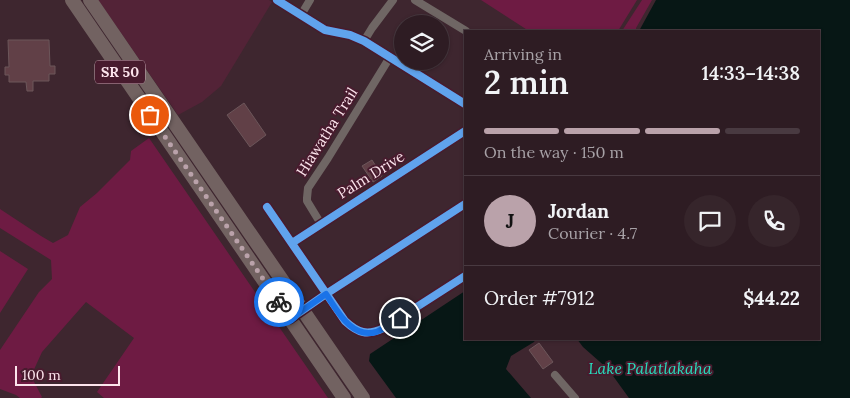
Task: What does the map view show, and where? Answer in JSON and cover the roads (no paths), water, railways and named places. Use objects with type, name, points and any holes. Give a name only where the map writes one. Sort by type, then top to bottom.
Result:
[{"type":"highway","name":"SR 50","points":[[72,0],[344,398]]},
{"type":"highway","name":"SR 50","points":[[90,0],[363,398]]},
{"type":"street","points":[[277,0],[325,30],[350,35],[364,41],[464,103]]},
{"type":"street","points":[[301,15],[310,0]]},
{"type":"street","points":[[364,41],[393,0]]},
{"type":"street","points":[[416,0],[464,30]]},
{"type":"street","name":"Hiawatha Trail","points":[[320,224],[306,198],[308,188],[390,57]]},
{"type":"street","name":"Palm Drive","points":[[292,243],[464,132]]},
{"type":"street","points":[[290,319],[464,206]]},
{"type":"street","points":[[268,207],[345,321],[351,327],[364,333],[384,328],[464,277]]},
{"type":"street","points":[[555,374],[575,398]]},
{"type":"water","name":"Lake Palatlakaha","points":[[656,0],[850,0],[850,398],[629,398],[608,369],[578,340],[820,340],[820,30],[640,30]]},
{"type":"water","points":[[464,292],[464,340],[535,340],[511,356],[506,369],[531,398],[396,398],[369,361],[370,354]]}]
